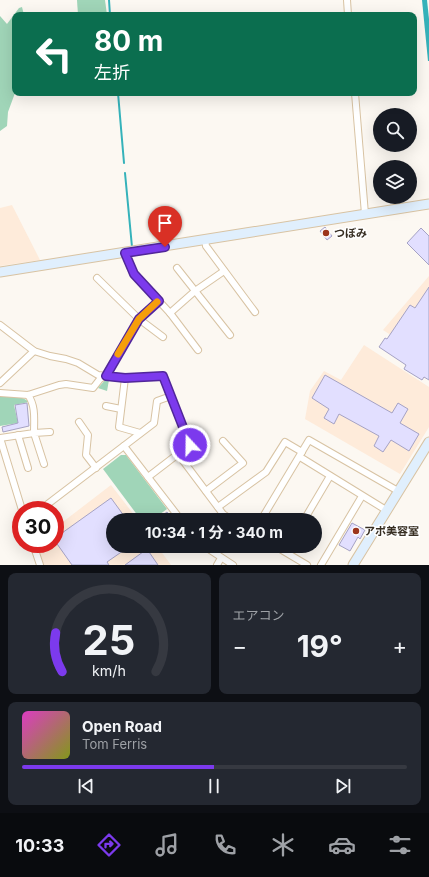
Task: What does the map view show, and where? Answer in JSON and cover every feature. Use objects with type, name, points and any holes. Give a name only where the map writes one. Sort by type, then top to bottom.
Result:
[{"type":"street","points":[[347,0],[348,12]]},
{"type":"street","points":[[355,96],[366,214]]},
{"type":"street","points":[[0,272],[429,204]]},
{"type":"street","points":[[205,240],[206,246],[255,312]]},
{"type":"street","points":[[125,253],[134,274],[170,312],[198,350]]},
{"type":"street","points":[[177,268],[230,335]]},
{"type":"street","points":[[170,312],[195,291],[224,271]]},
{"type":"street","points":[[97,278],[139,319],[163,337]]},
{"type":"street","points":[[0,393],[28,395],[66,384],[93,388],[100,379],[106,376],[139,319],[159,301]]},
{"type":"street","points":[[1,327],[34,350],[50,356],[72,361],[98,375],[125,378],[163,376],[190,445],[148,477]]},
{"type":"street","points":[[0,383],[34,350]]},
{"type":"street","points":[[125,378],[119,427],[140,433]]},
{"type":"street","points":[[28,395],[34,406],[34,433],[44,464]]},
{"type":"street","points":[[52,501],[154,423],[157,401],[171,396]]},
{"type":"street","points":[[106,406],[121,409]]},
{"type":"street","points":[[79,422],[88,435],[86,455],[96,468]]},
{"type":"street","points":[[19,501],[3,461],[0,438],[50,432]]},
{"type":"street","points":[[18,435],[28,468]]},
{"type":"street","points":[[265,513],[309,440],[398,491]]},
{"type":"street","points":[[206,491],[243,463],[223,441]]},
{"type":"street","points":[[218,507],[266,472],[285,442],[330,476],[386,510]]},
{"type":"street","points":[[353,565],[429,442]]},
{"type":"street","points":[[124,446],[176,513]]},
{"type":"street","points":[[178,454],[222,513]]},
{"type":"street","points":[[308,513],[330,476]]},
{"type":"street","points":[[321,565],[362,496]]},
{"type":"street","points":[[36,553],[40,565]]},
{"type":"street","points":[[214,553],[233,565]]},
{"type":"street","points":[[287,553],[307,565]]},
{"type":"street","points":[[217,565],[221,558]]},
{"type":"shaded area","points":[[12,205],[40,260],[0,266],[0,208]]},
{"type":"shaded area","points":[[429,276],[429,360],[383,330]]},
{"type":"shaded area","points":[[364,345],[429,387],[429,427],[400,474],[305,419],[310,391],[324,371],[341,380]]},
{"type":"shaded area","points":[[111,485],[133,513],[106,513],[106,553],[162,553],[171,565],[43,565],[40,553],[64,553],[64,521]]},
{"type":"green space","points":[[77,0],[105,0],[107,12],[78,12]]},
{"type":"green space","points":[[22,7],[23,12],[16,12]]},
{"type":"green space","points":[[0,16],[7,24],[12,17],[12,96],[14,96],[8,112],[7,126],[0,131]]},
{"type":"green space","points":[[106,379],[109,380],[107,391],[98,388]]},
{"type":"green space","points":[[0,396],[19,397],[29,402],[14,405],[18,423],[0,426]]},
{"type":"green space","points":[[121,455],[126,455],[167,509],[162,513],[136,513],[103,469]]},
{"type":"water","points":[[422,0],[427,0],[429,19],[429,61],[428,61]]},
{"type":"building","name":"つぼみ","points":[[325,227],[332,236],[327,240],[320,231]]},
{"type":"building","points":[[421,228],[429,236],[429,265],[407,243]]},
{"type":"building","points":[[429,287],[429,380],[424,377],[422,380],[404,369],[406,365],[379,347],[385,338],[387,339],[410,305],[415,308]]},
{"type":"building","points":[[325,375],[392,413],[398,403],[408,409],[400,423],[419,434],[409,451],[391,440],[383,452],[374,446],[379,436],[339,414],[334,424],[324,418],[329,409],[312,398]]},
{"type":"building","points":[[27,403],[29,426],[3,432],[2,427],[18,423],[15,405]]},
{"type":"building","points":[[111,498],[122,513],[106,513],[106,553],[120,553],[107,562],[109,565],[72,565],[64,553],[64,532]]},
{"type":"building","points":[[352,523],[365,530],[360,539],[358,537],[350,551],[339,545]]},
{"type":"building","points":[[142,553],[150,553],[158,565],[125,565]]},
{"type":"waterway","points":[[109,0],[110,12]]},
{"type":"waterway","points":[[118,96],[124,163]]},
{"type":"waterway","points":[[125,173],[132,247]]},
{"type":"slow traffic","points":[[118,354],[139,319],[157,302]]},
{"type":"place","name":"つぼみ","points":[[326,233]]},
{"type":"place","name":"アポ美容室","points":[[356,531]]},
{"type":"route","points":[[165,247],[125,253],[132,272],[159,301],[139,319],[106,376],[144,378],[163,376],[190,445]]}]
